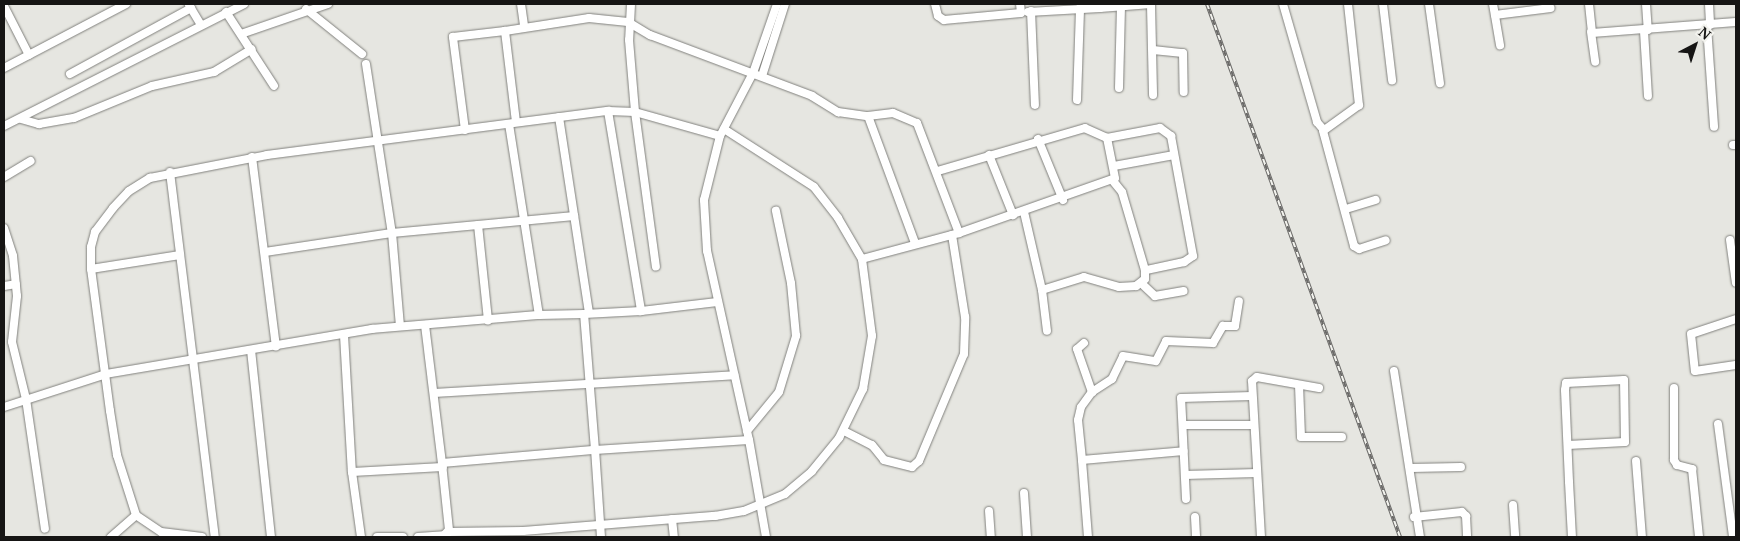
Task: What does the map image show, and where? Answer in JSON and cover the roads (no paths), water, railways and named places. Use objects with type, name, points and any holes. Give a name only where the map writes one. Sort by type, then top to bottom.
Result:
[{"type":"street","points":[[4,68],[126,4]]},
{"type":"street","points":[[4,126],[244,4]]},
{"type":"street","points":[[241,34],[328,4]]},
{"type":"street","points":[[521,4],[524,26]]},
{"type":"street","points":[[631,4],[628,22],[635,112],[656,266]]},
{"type":"street","points":[[766,537],[748,435],[717,302],[703,227],[706,180],[722,132],[753,73],[777,4]]},
{"type":"street","points":[[762,76],[785,4]]},
{"type":"street","points":[[935,4],[938,16],[944,20],[1055,7],[1080,8],[1099,6],[1121,8],[1151,5],[1153,95]]},
{"type":"street","points":[[1020,4],[1021,12]]},
{"type":"street","points":[[1283,4],[1317,122],[1323,129],[1356,249],[1386,240]]},
{"type":"street","points":[[1323,129],[1359,105],[1348,4]]},
{"type":"street","points":[[1383,4],[1392,80]]},
{"type":"street","points":[[1429,4],[1440,83]]},
{"type":"street","points":[[1493,4],[1500,45]]},
{"type":"street","points":[[1588,4],[1595,62]]},
{"type":"street","points":[[1646,4],[1648,96]]},
{"type":"street","points":[[1709,4],[1714,127]]},
{"type":"street","points":[[4,6],[29,55]]},
{"type":"street","points":[[70,74],[190,6],[201,25]]},
{"type":"street","points":[[1077,100],[1080,8]]},
{"type":"street","points":[[1119,88],[1121,8]]},
{"type":"street","points":[[1495,16],[1551,8]]},
{"type":"street","points":[[306,10],[362,54]]},
{"type":"street","points":[[1032,11],[1035,105]]},
{"type":"street","points":[[226,12],[252,48],[274,86]]},
{"type":"street","points":[[465,130],[453,37],[589,18],[628,22],[650,35],[812,96],[838,112],[868,116],[893,113],[913,120],[938,171],[956,234],[965,317],[964,354],[919,461],[912,467],[884,460],[872,445],[844,431]]},
{"type":"street","points":[[1591,32],[1709,26],[1736,22]]},
{"type":"street","points":[[505,31],[512,123],[539,316]]},
{"type":"street","points":[[21,119],[38,124],[74,118],[152,86],[214,72],[252,48]]},
{"type":"street","points":[[1153,50],[1184,53],[1184,92]]},
{"type":"street","points":[[366,64],[376,139],[392,233],[400,326]]},
{"type":"street","points":[[608,111],[640,310]]},
{"type":"street","points":[[202,537],[161,532],[136,515],[117,455],[91,269],[95,232],[113,208],[140,184],[170,172],[252,157],[376,139],[465,130],[608,111],[635,112],[722,132],[814,187],[838,218],[862,259],[871,319],[870,364],[844,431],[794,488],[761,505],[732,514],[601,525],[523,534],[457,535],[448,532],[418,537]]},
{"type":"street","points":[[868,116],[915,243]]},
{"type":"street","points":[[559,117],[586,313],[588,383],[601,537]]},
{"type":"street","points":[[938,171],[1038,140],[1085,128],[1107,138],[1164,128],[1170,134],[1193,256],[1184,262],[1145,270]]},
{"type":"street","points":[[1107,138],[1114,166],[1113,182],[1122,192],[1145,270],[1142,283]]},
{"type":"street","points":[[1038,140],[1062,200]]},
{"type":"street","points":[[989,155],[1014,215]]},
{"type":"street","points":[[1114,166],[1174,155]]},
{"type":"street","points":[[252,157],[276,346]]},
{"type":"street","points":[[4,177],[31,161]]},
{"type":"street","points":[[170,172],[215,537]]},
{"type":"street","points":[[862,259],[915,243],[956,234],[1113,182]]},
{"type":"street","points":[[1346,209],[1376,200]]},
{"type":"street","points":[[352,472],[748,435],[779,392],[796,336],[791,283],[776,211]]},
{"type":"street","points":[[1024,212],[1042,290],[1047,330]]},
{"type":"street","points":[[265,252],[392,233],[527,222],[574,216]]},
{"type":"street","points":[[478,225],[488,320]]},
{"type":"street","points":[[4,228],[13,256],[18,310],[12,342],[26,399],[45,529]]},
{"type":"street","points":[[1730,240],[1736,283]]},
{"type":"street","points":[[91,269],[180,255]]},
{"type":"street","points":[[1042,290],[1084,277],[1119,287],[1142,283]]},
{"type":"street","points":[[1142,283],[1155,296],[1184,292]]},
{"type":"street","points":[[4,286],[16,284]]},
{"type":"street","points":[[1088,537],[1078,420],[1081,407],[1092,392],[1112,379],[1125,354],[1156,360],[1166,341],[1214,342],[1223,326],[1235,326],[1239,301]]},
{"type":"street","points":[[4,407],[106,374],[400,326],[640,310],[717,302]]},
{"type":"street","points":[[1736,319],[1690,334],[1695,371],[1736,365]]},
{"type":"street","points":[[425,325],[448,532]]},
{"type":"street","points":[[344,335],[352,472],[361,537]]},
{"type":"street","points":[[1084,343],[1077,349],[1092,392]]},
{"type":"street","points":[[250,350],[271,537]]},
{"type":"street","points":[[1394,370],[1401,432],[1409,446],[1414,517],[1420,537]]},
{"type":"street","points":[[434,393],[734,375]]},
{"type":"street","points":[[1261,537],[1252,396],[1254,378],[1320,388]]},
{"type":"street","points":[[1568,445],[1625,442],[1624,380],[1566,383],[1568,445],[1572,537]]},
{"type":"street","points":[[1299,385],[1302,439],[1342,437]]},
{"type":"street","points":[[1674,388],[1674,460],[1692,469],[1699,537]]},
{"type":"street","points":[[1186,499],[1181,398],[1252,396]]},
{"type":"street","points":[[1718,424],[1733,537]]},
{"type":"street","points":[[1183,425],[1254,425]]},
{"type":"street","points":[[1082,460],[1184,451]]},
{"type":"street","points":[[1636,461],[1642,537]]},
{"type":"street","points":[[1411,468],[1461,467]]},
{"type":"street","points":[[1185,475],[1257,473]]},
{"type":"street","points":[[1024,493],[1027,537]]},
{"type":"street","points":[[1513,505],[1514,537]]},
{"type":"street","points":[[989,511],[990,537]]},
{"type":"street","points":[[1414,517],[1462,512],[1466,516],[1467,537]]},
{"type":"street","points":[[111,537],[136,515]]},
{"type":"street","points":[[1195,517],[1196,537]]},
{"type":"street","points":[[672,519],[674,537]]},
{"type":"street","points":[[377,537],[403,537]]},
{"type":"railway","points":[[1207,4],[1400,537]]}]
